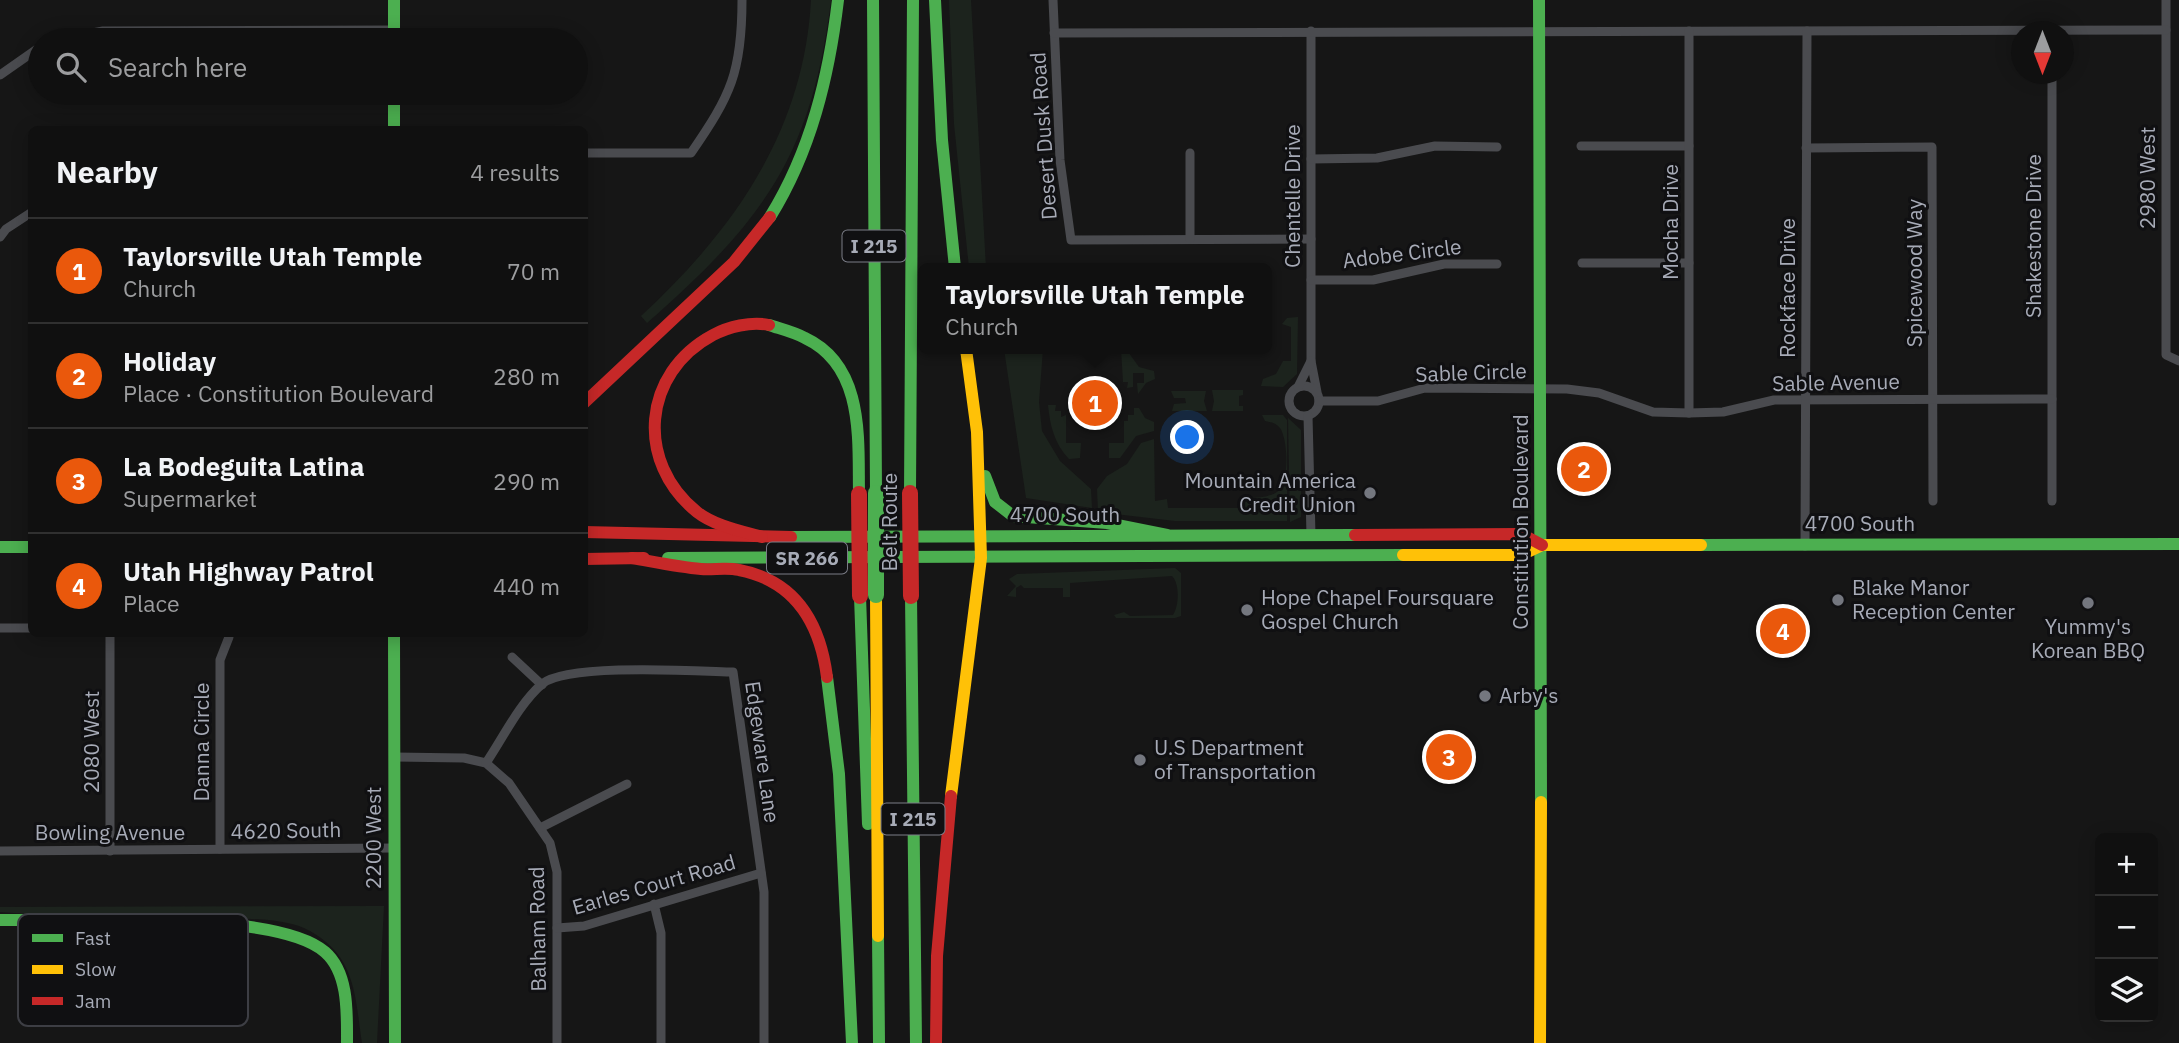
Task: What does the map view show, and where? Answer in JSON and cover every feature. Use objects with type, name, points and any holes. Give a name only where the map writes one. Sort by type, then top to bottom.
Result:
[{"type":"main road","points":[[394,0],[394,28]]},
{"type":"main road","points":[[588,399],[735,261],[761,231],[786,186],[815,122],[831,62],[838,0]]},
{"type":"main road","name":"Belt Route","points":[[873,0],[876,492],[868,595],[878,881],[879,1043]]},
{"type":"main road","name":"Belt Route","points":[[913,0],[911,596],[916,1043]]},
{"type":"main road","points":[[936,0],[942,140],[954,263]]},
{"type":"main road","name":"Constitution Boulevard","points":[[1539,0],[1542,545],[1540,1043]]},
{"type":"main road","points":[[394,105],[394,126]]},
{"type":"main road","points":[[762,537],[715,521],[690,506],[669,482],[655,451],[654,410],[665,379],[685,352],[712,334],[744,325],[777,327],[801,335],[828,354],[845,377],[856,408],[859,494],[868,595]]},
{"type":"main road","points":[[967,354],[977,432],[989,491],[995,502],[1008,513],[1028,519],[1107,523],[1167,535]]},
{"type":"main road","points":[[936,1043],[942,874],[981,558],[977,432]]},
{"type":"main road","name":"4700 South","points":[[588,532],[762,537],[1521,534],[1542,545]]},
{"type":"main road","name":"4700 South","points":[[588,559],[1521,555],[1542,545],[2179,544]]},
{"type":"main road","points":[[0,547],[28,547]]},
{"type":"main road","points":[[632,558],[701,569],[736,569],[764,576],[792,594],[813,621],[824,654],[839,774],[852,1043]]},
{"type":"main road","name":"2200 West","points":[[394,637],[395,1043]]},
{"type":"main road","points":[[0,920],[18,920]]},
{"type":"main road","points":[[248,927],[294,933],[319,947],[337,968],[346,997],[347,1043]]},
{"type":"street","points":[[588,153],[691,153],[732,88],[741,44],[742,0]]},
{"type":"street","name":"Desert Dusk Road","points":[[1053,0],[1060,160],[1071,240],[1311,239]]},
{"type":"street","name":"2980 West","points":[[2166,0],[2166,355],[2179,361]]},
{"type":"street","points":[[2074,31],[2166,30]]},
{"type":"street","name":"Chentelle Drive","points":[[1311,31],[1311,361],[1318,397]]},
{"type":"street","name":"Mocha Drive","points":[[1689,31],[1689,414]]},
{"type":"street","name":"Rockface Drive","points":[[1805,546],[1807,31]]},
{"type":"street","points":[[1054,33],[2011,31]]},
{"type":"street","points":[[0,75],[28,55]]},
{"type":"street","name":"Shakestone Drive","points":[[2052,84],[2052,501]]},
{"type":"street","points":[[1311,159],[1390,157],[1434,146],[1497,147]]},
{"type":"street","points":[[1581,146],[1689,146]]},
{"type":"street","name":"Spicewood Way","points":[[1806,148],[1932,147],[1933,501]]},
{"type":"street","points":[[1190,153],[1190,239]]},
{"type":"street","points":[[0,237],[6,229],[28,215]]},
{"type":"street","points":[[1582,263],[1689,263]]},
{"type":"street","name":"Adobe Circle","points":[[1311,280],[1373,280],[1444,264],[1497,264]]},
{"type":"street","name":"Chentelle Drive","points":[[1297,387],[1311,361]]},
{"type":"street","points":[[1306,386],[1318,397],[1315,412],[1308,415],[1296,414],[1290,405],[1291,393],[1297,387],[1306,386]]},
{"type":"street","name":"Sable Circle","points":[[1318,397],[1378,401],[1425,388],[1541,389]]},
{"type":"street","name":"Sable Avenue","points":[[1541,389],[1584,390],[1653,412],[1689,414],[1723,412],[1774,400],[2052,399]]},
{"type":"street","points":[[1308,415],[1311,535]]},
{"type":"street","points":[[0,628],[28,628]]},
{"type":"street","name":"2080 West","points":[[110,637],[110,850]]},
{"type":"street","name":"Danna Circle","points":[[220,849],[220,660],[229,637]]},
{"type":"street","points":[[395,757],[464,758],[486,763],[542,685],[512,657]]},
{"type":"street","name":"Edgeware Lane","points":[[542,685],[555,677],[582,672],[733,671],[764,908],[764,1043]]},
{"type":"street","name":"Balham Road","points":[[486,763],[509,783],[540,828],[555,857],[557,1043]]},
{"type":"street","points":[[540,828],[627,784]]},
{"type":"street","name":"4620 South","points":[[220,849],[395,848]]},
{"type":"street","name":"Bowling Avenue","points":[[0,851],[220,849]]},
{"type":"street","name":"Earles Court Road","points":[[557,928],[584,926],[761,873]]},
{"type":"street","points":[[654,905],[661,933],[661,1043]]},
{"type":"shaded area","points":[[811,0],[831,0],[811,102],[795,144],[775,182],[751,217],[722,251],[647,323],[641,316],[706,249],[734,213],[779,135],[795,93],[806,48]]},
{"type":"shaded area","points":[[949,0],[971,0],[986,263],[968,263],[954,124]]},
{"type":"shaded area","points":[[1298,317],[1297,374],[1283,387],[1261,386],[1263,379],[1276,374],[1283,361],[1291,361],[1291,327],[1282,324],[1287,318]]},
{"type":"shaded area","points":[[1005,354],[1043,354],[1039,402],[1042,431],[1060,461],[1091,489],[1092,508],[1026,498]]},
{"type":"shaded area","points":[[1121,354],[1130,354],[1139,367],[1154,371],[1155,379],[1146,383],[1138,394],[1137,383],[1144,383],[1144,373],[1133,373],[1133,387],[1127,388],[1128,382],[1123,382]]},
{"type":"shaded area","points":[[1212,390],[1243,390],[1243,395],[1239,396],[1239,406],[1243,406],[1243,411],[1212,411]]},
{"type":"shaded area","points":[[1171,391],[1206,391],[1204,401],[1207,411],[1172,411],[1174,404],[1186,403],[1185,398],[1174,398]]},
{"type":"shaded area","points":[[1048,405],[1056,405],[1055,411],[1061,411],[1061,417],[1066,415],[1066,443],[1081,443],[1080,458],[1069,459],[1060,447],[1052,427]]},
{"type":"shaded area","points":[[1134,408],[1139,408],[1145,418],[1154,422],[1154,431],[1136,436],[1120,458],[1109,458],[1109,443],[1124,443],[1124,421],[1128,421],[1128,415],[1134,415]]},
{"type":"shaded area","points":[[1262,415],[1283,415],[1287,420],[1287,521],[1175,521],[1098,512],[1097,489],[1107,476],[1127,464],[1141,443],[1154,439],[1155,501],[1167,499],[1168,508],[1239,508],[1240,498],[1264,497],[1277,492],[1286,471],[1285,441],[1280,428],[1265,421]]},
{"type":"shaded area","points":[[1288,418],[1301,430],[1301,517],[1290,522]]},
{"type":"shaded area","points":[[1175,568],[1181,573],[1181,616],[1175,618],[1116,618],[1114,615],[1124,612],[1130,616],[1173,615],[1178,595],[1172,576],[1070,583],[1070,597],[1063,597],[1063,588],[1024,588],[1021,585],[1016,588],[1016,597],[1007,596],[1016,586],[1009,579],[1017,574]]},
{"type":"shaded area","points":[[384,906],[377,1043],[362,1043],[355,996],[343,962],[322,938],[298,926],[248,919],[248,914],[36,914],[0,912],[0,907]]},
{"type":"traffic: fast","points":[[394,0],[394,28]]},
{"type":"traffic: fast","points":[[770,217],[797,166],[816,112],[829,57],[838,0]]},
{"type":"traffic: fast","points":[[873,0],[876,493]]},
{"type":"traffic: fast","points":[[910,493],[913,0]]},
{"type":"traffic: fast","points":[[935,0],[942,140],[954,263]]},
{"type":"traffic: fast","points":[[1539,0],[1541,802]]},
{"type":"traffic: fast","points":[[394,105],[394,126]]},
{"type":"traffic: fast","points":[[769,325],[805,338],[825,351],[839,367],[854,406],[859,451],[859,494]]},
{"type":"traffic: fast","points":[[985,476],[995,502],[1013,516],[1107,523],[1167,535]]},
{"type":"traffic: fast","points":[[876,493],[876,595]]},
{"type":"traffic: fast","points":[[791,537],[1355,535]]},
{"type":"traffic: fast","points":[[1701,545],[2179,544]]},
{"type":"traffic: fast","points":[[0,547],[28,547]]},
{"type":"traffic: fast","points":[[668,558],[1403,555]]},
{"type":"traffic: fast","points":[[860,596],[868,824]]},
{"type":"traffic: fast","points":[[911,596],[916,1043]]},
{"type":"traffic: fast","points":[[394,637],[395,1043]]},
{"type":"traffic: fast","points":[[827,677],[839,774],[852,1043]]},
{"type":"traffic: fast","points":[[0,920],[18,920]]},
{"type":"traffic: fast","points":[[248,927],[300,938],[325,952],[333,961],[343,982],[347,1043]]},
{"type":"traffic: fast","points":[[878,936],[879,1043]]},
{"type":"traffic: slow","points":[[951,796],[981,558],[977,432],[967,354]]},
{"type":"traffic: slow","points":[[1403,555],[1521,555],[1542,545],[1701,545]]},
{"type":"traffic: slow","points":[[876,595],[878,936]]},
{"type":"traffic: slow","points":[[1540,1043],[1541,802]]},
{"type":"traffic: jam","points":[[588,399],[734,262],[770,217]]},
{"type":"traffic: jam","points":[[762,537],[712,521],[697,512],[677,492],[663,469],[656,444],[655,419],[660,395],[672,372],[689,351],[726,330],[747,324],[769,325]]},
{"type":"traffic: jam","points":[[910,493],[911,596]]},
{"type":"traffic: jam","points":[[859,494],[860,596]]},
{"type":"traffic: jam","points":[[588,532],[791,537]]},
{"type":"traffic: jam","points":[[1355,535],[1521,534],[1542,545]]},
{"type":"traffic: jam","points":[[632,558],[692,568],[734,569],[776,584],[802,607],[811,622],[824,657],[827,677]]},
{"type":"traffic: jam","points":[[588,559],[644,558]]},
{"type":"traffic: jam","points":[[936,1043],[937,956],[951,796]]},
{"type":"place","name":"Taylorsville Utah Temple","points":[[1095,403]]},
{"type":"place","name":"Holiday","points":[[1584,469]]},
{"type":"place","name":"Mountain America Credit Union","points":[[1370,493]]},
{"type":"place","name":"Blake Manor Reception Center","points":[[1838,600]]},
{"type":"place","name":"Yummy's Korean BBQ","points":[[2088,603]]},
{"type":"place","name":"Hope Chapel Foursquare Gospel Church","points":[[1247,610]]},
{"type":"place","name":"Utah Highway Patrol","points":[[1783,631]]},
{"type":"place","name":"Arby's","points":[[1485,696]]},
{"type":"place","name":"La Bodeguita Latina","points":[[1449,757]]},
{"type":"place","name":"U.S Department of Transportation","points":[[1140,760]]}]
